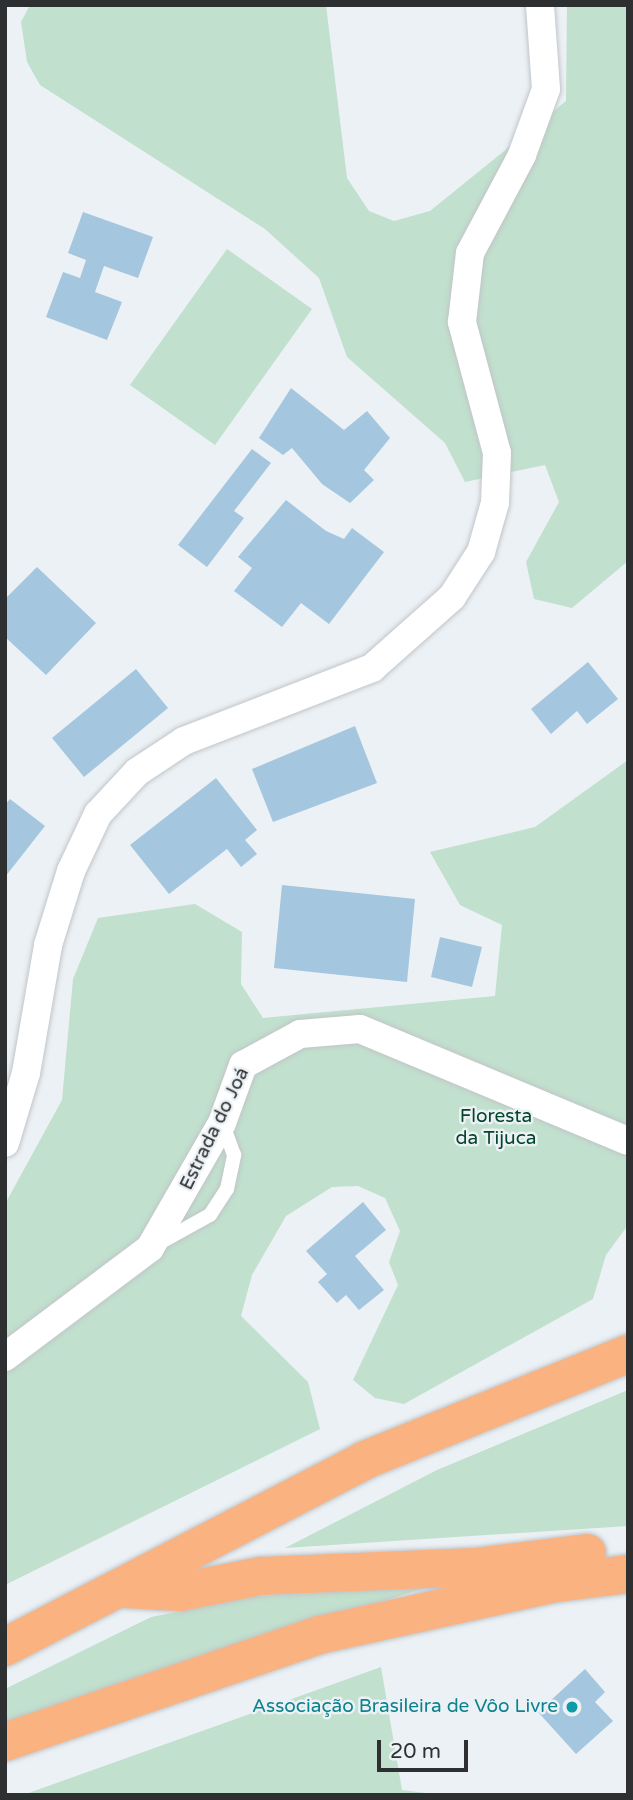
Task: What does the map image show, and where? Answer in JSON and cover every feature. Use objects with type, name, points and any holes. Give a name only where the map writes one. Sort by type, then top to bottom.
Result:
[{"type":"highway","points":[[5,1647],[126,1589],[365,1460],[628,1354]]},
{"type":"highway","points":[[126,1589],[180,1592],[261,1576],[475,1567],[628,1548]]},
{"type":"highway","points":[[5,1742],[319,1635],[550,1584],[628,1574]]},
{"type":"street","points":[[5,1143],[26,1073],[48,945],[71,872],[98,814],[137,772],[184,741],[336,688],[372,668],[452,597],[481,552],[495,503],[496,453],[462,322],[470,253],[522,155],[546,89],[540,5]]},
{"type":"street","name":"Estrada do Joá","points":[[5,1357],[150,1248],[222,1123],[243,1065],[269,1046],[330,1028],[360,1029],[628,1141]]},
{"type":"green space","points":[[30,5],[326,5],[347,178],[369,211],[394,221],[430,211],[566,101],[567,5],[628,5],[628,561],[572,608],[534,599],[526,562],[559,502],[545,465],[465,482],[445,443],[347,357],[319,278],[265,229],[40,85],[27,62],[21,22]]},
{"type":"green space","points":[[227,249],[312,309],[215,445],[130,385]]},
{"type":"green space","name":"Floresta da Tijuca","points":[[628,760],[628,1225],[606,1255],[593,1299],[404,1404],[375,1398],[353,1380],[398,1285],[389,1262],[400,1231],[385,1198],[358,1186],[332,1187],[286,1216],[252,1275],[241,1316],[308,1382],[320,1429],[5,1585],[5,1204],[62,1100],[73,979],[98,918],[195,904],[242,932],[241,984],[263,1018],[495,996],[502,925],[460,905],[430,852],[535,827]]},
{"type":"green space","points":[[628,1390],[628,1526],[285,1548],[437,1470]]},
{"type":"green space","points":[[428,1587],[83,1696],[5,1728],[5,1689],[151,1617],[258,1596]]},
{"type":"green space","points":[[381,1667],[402,1790],[441,1795],[23,1795]]},
{"type":"building","points":[[83,212],[153,237],[138,278],[104,266],[95,292],[122,302],[107,340],[46,317],[63,272],[80,278],[86,260],[68,253]]},
{"type":"building","points":[[291,388],[344,430],[367,411],[390,438],[364,470],[374,480],[350,503],[322,484],[292,448],[283,455],[259,438]]},
{"type":"building","points":[[252,449],[271,463],[234,511],[244,518],[207,567],[178,545]]},
{"type":"building","points":[[286,500],[326,531],[344,539],[352,528],[384,552],[329,624],[301,603],[282,627],[234,591],[252,568],[238,557]]},
{"type":"building","points":[[37,567],[96,623],[46,675],[5,637],[5,599]]},
{"type":"building","points":[[588,662],[618,699],[587,724],[577,711],[551,734],[531,709]]},
{"type":"building","points":[[136,669],[168,708],[84,777],[52,738]]},
{"type":"building","points":[[355,726],[377,783],[273,822],[252,769]]},
{"type":"building","points":[[216,778],[257,830],[245,840],[257,854],[241,867],[227,849],[169,894],[130,845]]},
{"type":"building","points":[[10,799],[45,826],[5,877],[5,805]]},
{"type":"building","points":[[282,885],[415,899],[407,982],[274,968]]},
{"type":"building","points":[[440,937],[482,947],[472,987],[431,977]]},
{"type":"building","points":[[363,1202],[386,1230],[355,1256],[384,1290],[359,1310],[346,1295],[337,1303],[318,1282],[327,1274],[306,1251]]},
{"type":"building","name":"Associação Brasileira de Vôo Livre","points":[[585,1669],[605,1692],[595,1702],[613,1721],[576,1754],[538,1712]]},
{"type":"place","name":"Associação Brasileira de Vôo Livre","points":[[572,1707]]}]
